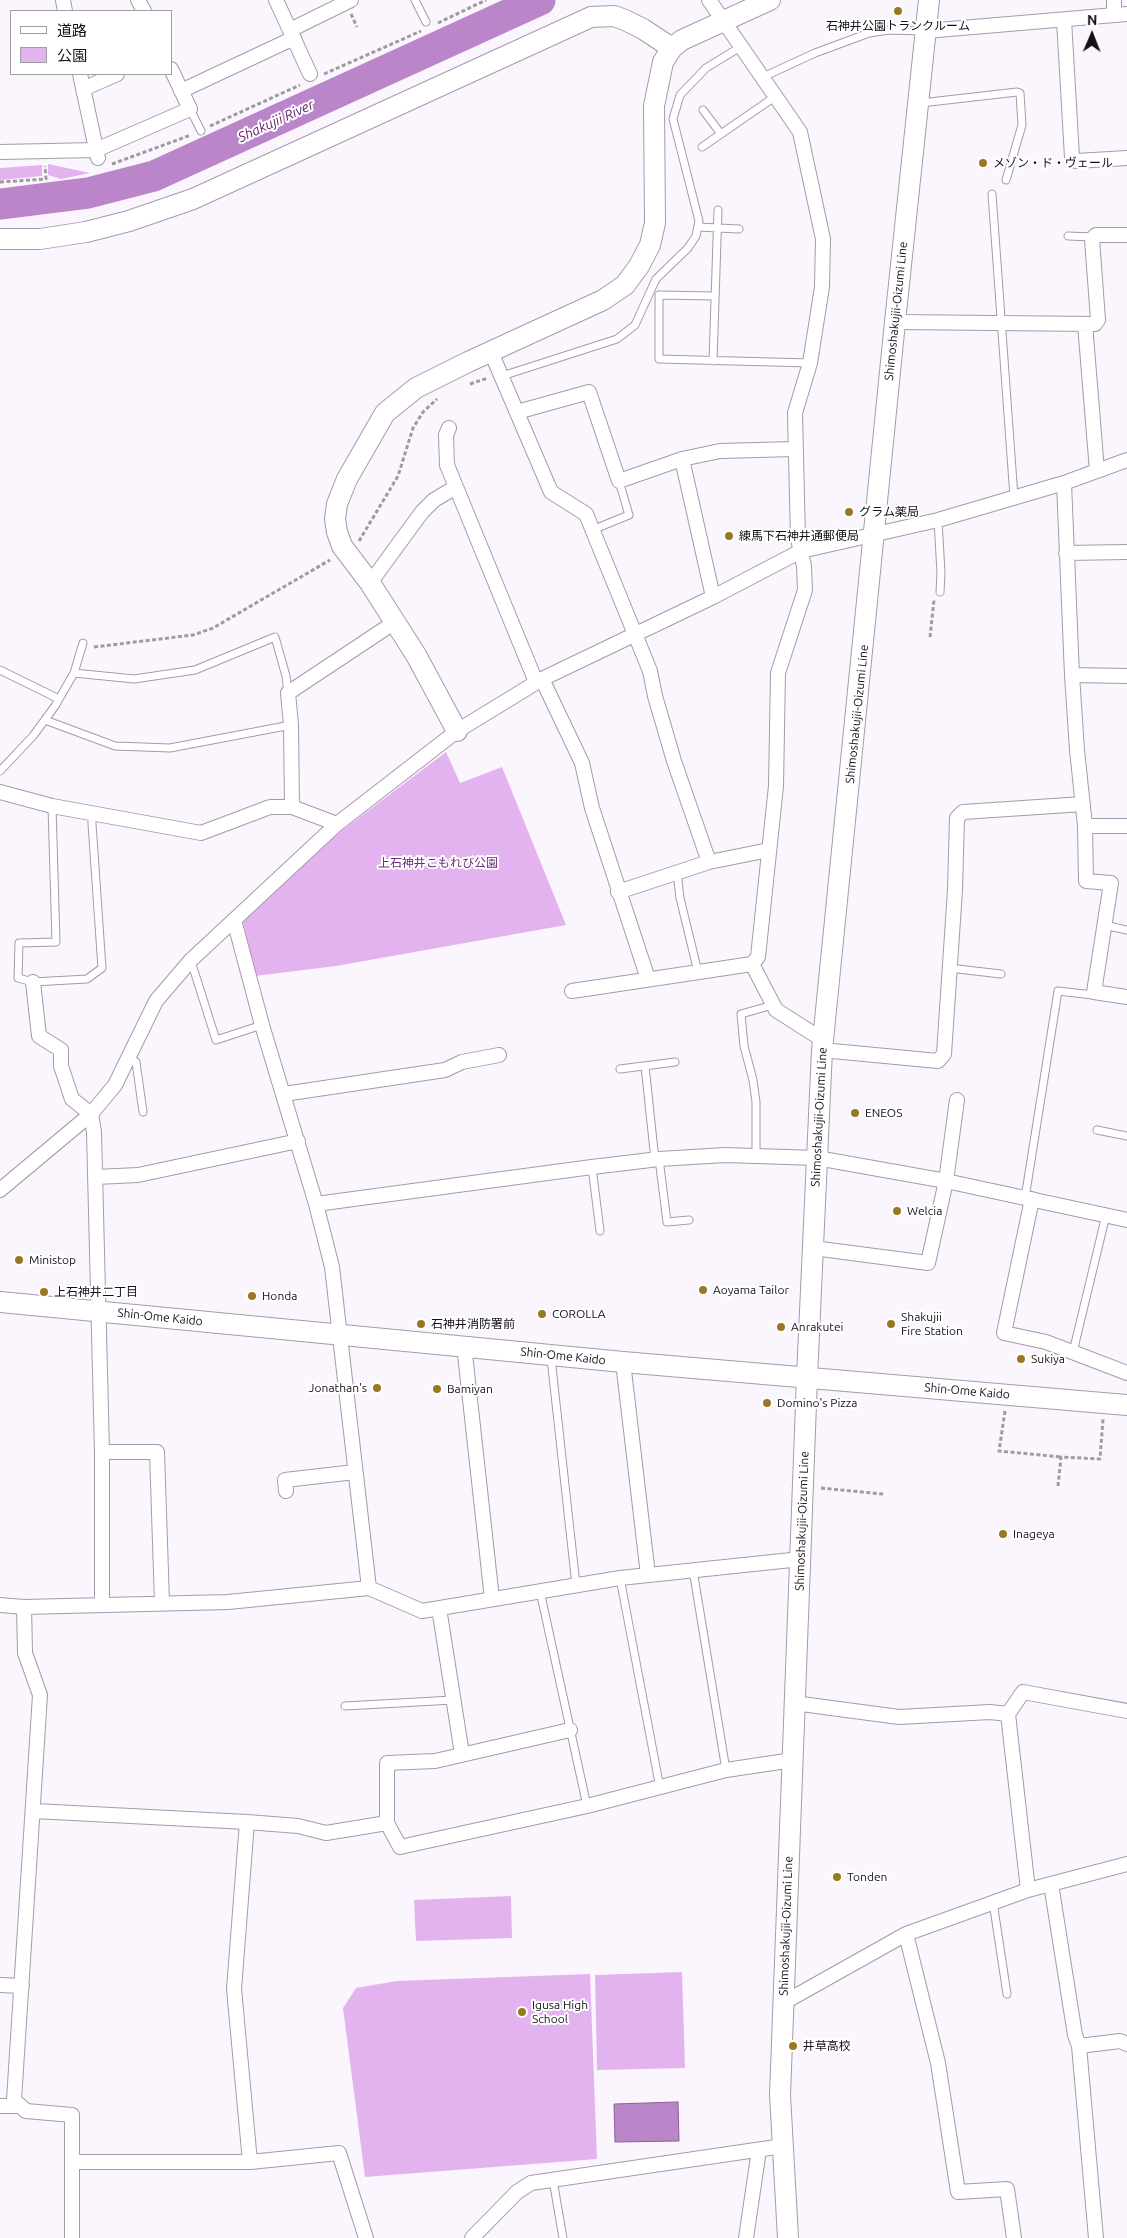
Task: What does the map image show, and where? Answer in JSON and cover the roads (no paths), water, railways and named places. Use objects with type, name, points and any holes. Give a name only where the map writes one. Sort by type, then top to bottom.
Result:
[{"type":"main road","points":[[457,730],[416,654],[396,622],[342,546],[337,532],[337,504],[347,479],[385,414],[416,388],[603,300],[624,285],[639,266],[650,245],[655,223],[654,106],[663,62],[672,48],[693,35],[770,0]]},
{"type":"main road","name":"Shimoshakujii-Oizumi Line","points":[[788,2238],[780,2095],[807,1377],[823,1045],[929,0]]},
{"type":"main road","points":[[0,239],[40,239],[86,232],[129,221],[194,200],[591,17],[614,16],[625,20],[644,29],[672,48]]},
{"type":"main road","name":"Shin-Ome Kaido","points":[[0,1302],[464,1345],[623,1362],[1127,1405]]},
{"type":"street","points":[[276,0],[312,77]]},
{"type":"street","points":[[181,91],[292,34],[351,0]]},
{"type":"street","points":[[572,991],[752,964],[758,957],[776,786],[778,673],[806,590],[798,539],[795,413],[810,363],[822,287],[823,239],[800,132],[709,0]]},
{"type":"street","points":[[926,31],[1121,14],[1114,0]]},
{"type":"street","points":[[1064,20],[1072,157],[1076,161],[1127,158]]},
{"type":"street","points":[[0,152],[99,158],[190,109],[172,72]]},
{"type":"street","points":[[80,75],[99,158]]},
{"type":"street","points":[[83,89],[115,75]]},
{"type":"street","points":[[895,322],[1095,324],[1098,320],[1093,237],[1096,235],[1127,235]]},
{"type":"street","points":[[1085,324],[1097,471]]},
{"type":"street","points":[[492,352],[551,492],[586,514],[650,671],[674,761],[709,862]]},
{"type":"street","points":[[517,412],[589,392],[619,481],[682,459],[720,450],[795,449]]},
{"type":"street","points":[[449,428],[446,436],[447,465],[539,681],[582,763],[592,808],[648,980]]},
{"type":"street","points":[[682,459],[713,597]]},
{"type":"street","points":[[0,1190],[91,1114],[116,1085],[156,1001],[191,960],[337,824],[457,730],[539,681],[713,597],[801,551],[938,520],[1064,483],[1127,460]]},
{"type":"street","points":[[1064,483],[1072,675],[1085,826],[1086,881],[1111,883],[1094,992],[1127,997]]},
{"type":"street","points":[[370,583],[422,512],[434,500],[456,487]]},
{"type":"street","points":[[1066,553],[1127,552]]},
{"type":"street","points":[[292,807],[291,725],[288,693],[396,622]]},
{"type":"street","points":[[1072,675],[1127,676]]},
{"type":"street","points":[[0,792],[52,806],[201,833],[270,807],[292,807],[337,824]]},
{"type":"street","points":[[752,964],[776,1010],[823,1045],[938,1061],[944,1054],[956,890],[957,818],[963,812],[1083,804]]},
{"type":"street","points":[[1085,826],[1127,826]]},
{"type":"street","points":[[618,892],[709,862],[769,850]]},
{"type":"street","points":[[234,920],[262,1024],[316,1204],[332,1267],[369,1588]]},
{"type":"street","points":[[32,982],[39,1036],[60,1050],[61,1066],[72,1098],[91,1114],[94,1132],[102,1452],[102,1604]]},
{"type":"street","points":[[284,1094],[445,1070],[462,1062],[499,1055]]},
{"type":"street","points":[[813,1248],[928,1263],[946,1181],[957,1100]]},
{"type":"street","points":[[96,1176],[138,1175],[298,1141]]},
{"type":"street","points":[[316,1204],[657,1159],[725,1155],[817,1158],[946,1181],[1127,1220]]},
{"type":"street","points":[[1028,1198],[1004,1333],[1046,1342],[1127,1373]]},
{"type":"street","points":[[464,1345],[492,1599]]},
{"type":"street","points":[[623,1362],[648,1575]]},
{"type":"street","points":[[102,1452],[157,1452],[162,1603]]},
{"type":"street","points":[[286,1491],[285,1480],[355,1472]]},
{"type":"street","points":[[0,1604],[24,1607],[228,1602],[369,1588],[422,1611],[620,1578],[801,1559]]},
{"type":"street","points":[[24,1607],[25,1653],[40,1696],[14,2100],[26,2112],[72,2115],[72,2238]]},
{"type":"street","points":[[438,1608],[462,1754]]},
{"type":"street","points":[[1028,1890],[1008,1714],[1023,1692],[1127,1710]]},
{"type":"street","points":[[794,1704],[899,1717],[990,1712],[1008,1714]]},
{"type":"street","points":[[570,1730],[435,1761],[387,1763],[387,1824],[400,1847],[586,1806],[726,1770],[792,1760]]},
{"type":"street","points":[[34,1811],[247,1822],[298,1826],[326,1833],[387,1824]]},
{"type":"street","points":[[247,1822],[234,1989],[250,2162]]},
{"type":"street","points":[[783,2003],[906,1934],[1028,1890],[1127,1864]]},
{"type":"street","points":[[1051,1884],[1075,2035],[1079,2046],[1096,2238]]},
{"type":"street","points":[[906,1934],[938,2063],[958,2192],[1007,2189],[1014,2238]]},
{"type":"street","points":[[0,1986],[22,1986]]},
{"type":"street","points":[[1079,2046],[1120,2041],[1127,2044]]},
{"type":"street","points":[[0,2106],[20,2106]]},
{"type":"street","points":[[472,2238],[518,2192],[531,2183],[783,2146]]},
{"type":"street","points":[[746,2238],[759,2150]]},
{"type":"street","points":[[72,2162],[250,2162],[339,2153],[366,2238]]},
{"type":"lane","points":[[415,0],[427,24]]},
{"type":"lane","points":[[763,77],[815,52],[869,34],[889,30],[926,31]]},
{"type":"lane","points":[[502,376],[617,339],[635,325],[656,278],[688,248],[696,236],[698,227],[699,221],[673,119],[680,94],[706,68],[742,46]]},
{"type":"lane","points":[[918,104],[1020,93],[1022,125],[1006,180]]},
{"type":"lane","points":[[702,147],[776,96]]},
{"type":"lane","points":[[190,109],[200,131]]},
{"type":"lane","points":[[704,110],[720,134]]},
{"type":"lane","points":[[992,194],[1014,497]]},
{"type":"lane","points":[[713,361],[718,210]]},
{"type":"lane","points":[[698,227],[739,229]]},
{"type":"lane","points":[[1068,236],[1093,237]]},
{"type":"lane","points":[[650,294],[715,296]]},
{"type":"lane","points":[[659,295],[659,359],[810,363]]},
{"type":"lane","points":[[592,530],[629,514],[619,481]]},
{"type":"lane","points":[[938,520],[941,573],[940,592]]},
{"type":"lane","points":[[74,673],[134,679],[195,670],[274,637],[286,676],[288,693]]},
{"type":"lane","points":[[0,771],[33,736],[59,699],[74,673],[82,646]]},
{"type":"lane","points":[[0,670],[59,699]]},
{"type":"lane","points":[[45,720],[115,746],[170,748],[291,725]]},
{"type":"lane","points":[[52,806],[56,942],[19,943],[18,978],[32,982],[87,979],[102,968],[92,813]]},
{"type":"lane","points":[[677,872],[680,898],[698,972]]},
{"type":"lane","points":[[1104,925],[1127,930]]},
{"type":"lane","points":[[191,960],[216,1040],[262,1024]]},
{"type":"lane","points":[[950,968],[1001,974]]},
{"type":"lane","points":[[1028,1198],[1058,991],[1093,995],[1094,992]]},
{"type":"lane","points":[[756,1156],[756,1102],[753,1080],[744,1046],[741,1014],[774,1005]]},
{"type":"lane","points":[[129,1057],[136,1062],[142,1112]]},
{"type":"lane","points":[[620,1069],[675,1062]]},
{"type":"lane","points":[[644,1066],[668,1222],[689,1220]]},
{"type":"lane","points":[[1097,1130],[1127,1136]]},
{"type":"lane","points":[[592,1167],[600,1231]]},
{"type":"lane","points":[[1072,1352],[1106,1215]]},
{"type":"lane","points":[[550,1355],[576,1585]]},
{"type":"lane","points":[[693,1570],[726,1770]]},
{"type":"lane","points":[[620,1578],[660,1788]]},
{"type":"lane","points":[[540,1590],[586,1806]]},
{"type":"lane","points":[[345,1706],[453,1700]]},
{"type":"lane","points":[[993,1902],[1007,1994]]},
{"type":"lane","points":[[553,2180],[563,2238]]},
{"type":"waterway","name":"Shakujii River","points":[[0,204],[88,193],[154,176],[540,0]]},
{"type":"place","name":"石神井公園トランクルーム","points":[[898,11]]},
{"type":"place","name":"メゾン・ド・ヴェール","points":[[983,163]]},
{"type":"place","name":"グラム薬局","points":[[849,512]]},
{"type":"place","name":"練馬下石神井通郵便局","points":[[729,536]]},
{"type":"place","name":"ENEOS","points":[[855,1113]]},
{"type":"place","name":"Welcia","points":[[897,1211]]},
{"type":"place","name":"Ministop","points":[[19,1260]]},
{"type":"place","name":"Aoyama Tailor","points":[[703,1290]]},
{"type":"place","name":"上石神井二丁目","points":[[44,1292]]},
{"type":"place","name":"Honda","points":[[252,1296]]},
{"type":"place","name":"COROLLA","points":[[542,1314]]},
{"type":"place","name":"石神井消防署前","points":[[421,1324]]},
{"type":"place","name":"Shakujii Fire Station","points":[[891,1324]]},
{"type":"place","name":"Anrakutei","points":[[781,1327]]},
{"type":"place","name":"Sukiya","points":[[1021,1359]]},
{"type":"place","name":"Jonathan's","points":[[377,1388]]},
{"type":"place","name":"Bamiyan","points":[[437,1389]]},
{"type":"place","name":"Domino's Pizza","points":[[767,1403]]},
{"type":"place","name":"Inageya","points":[[1003,1534]]},
{"type":"place","name":"Tonden","points":[[837,1877]]},
{"type":"place","name":"Igusa High School","points":[[522,2012]]},
{"type":"place","name":"井草高校","points":[[793,2046]]},
{"type":"park label","name":"上石神井こもれび公園","points":[[438,863]]}]
